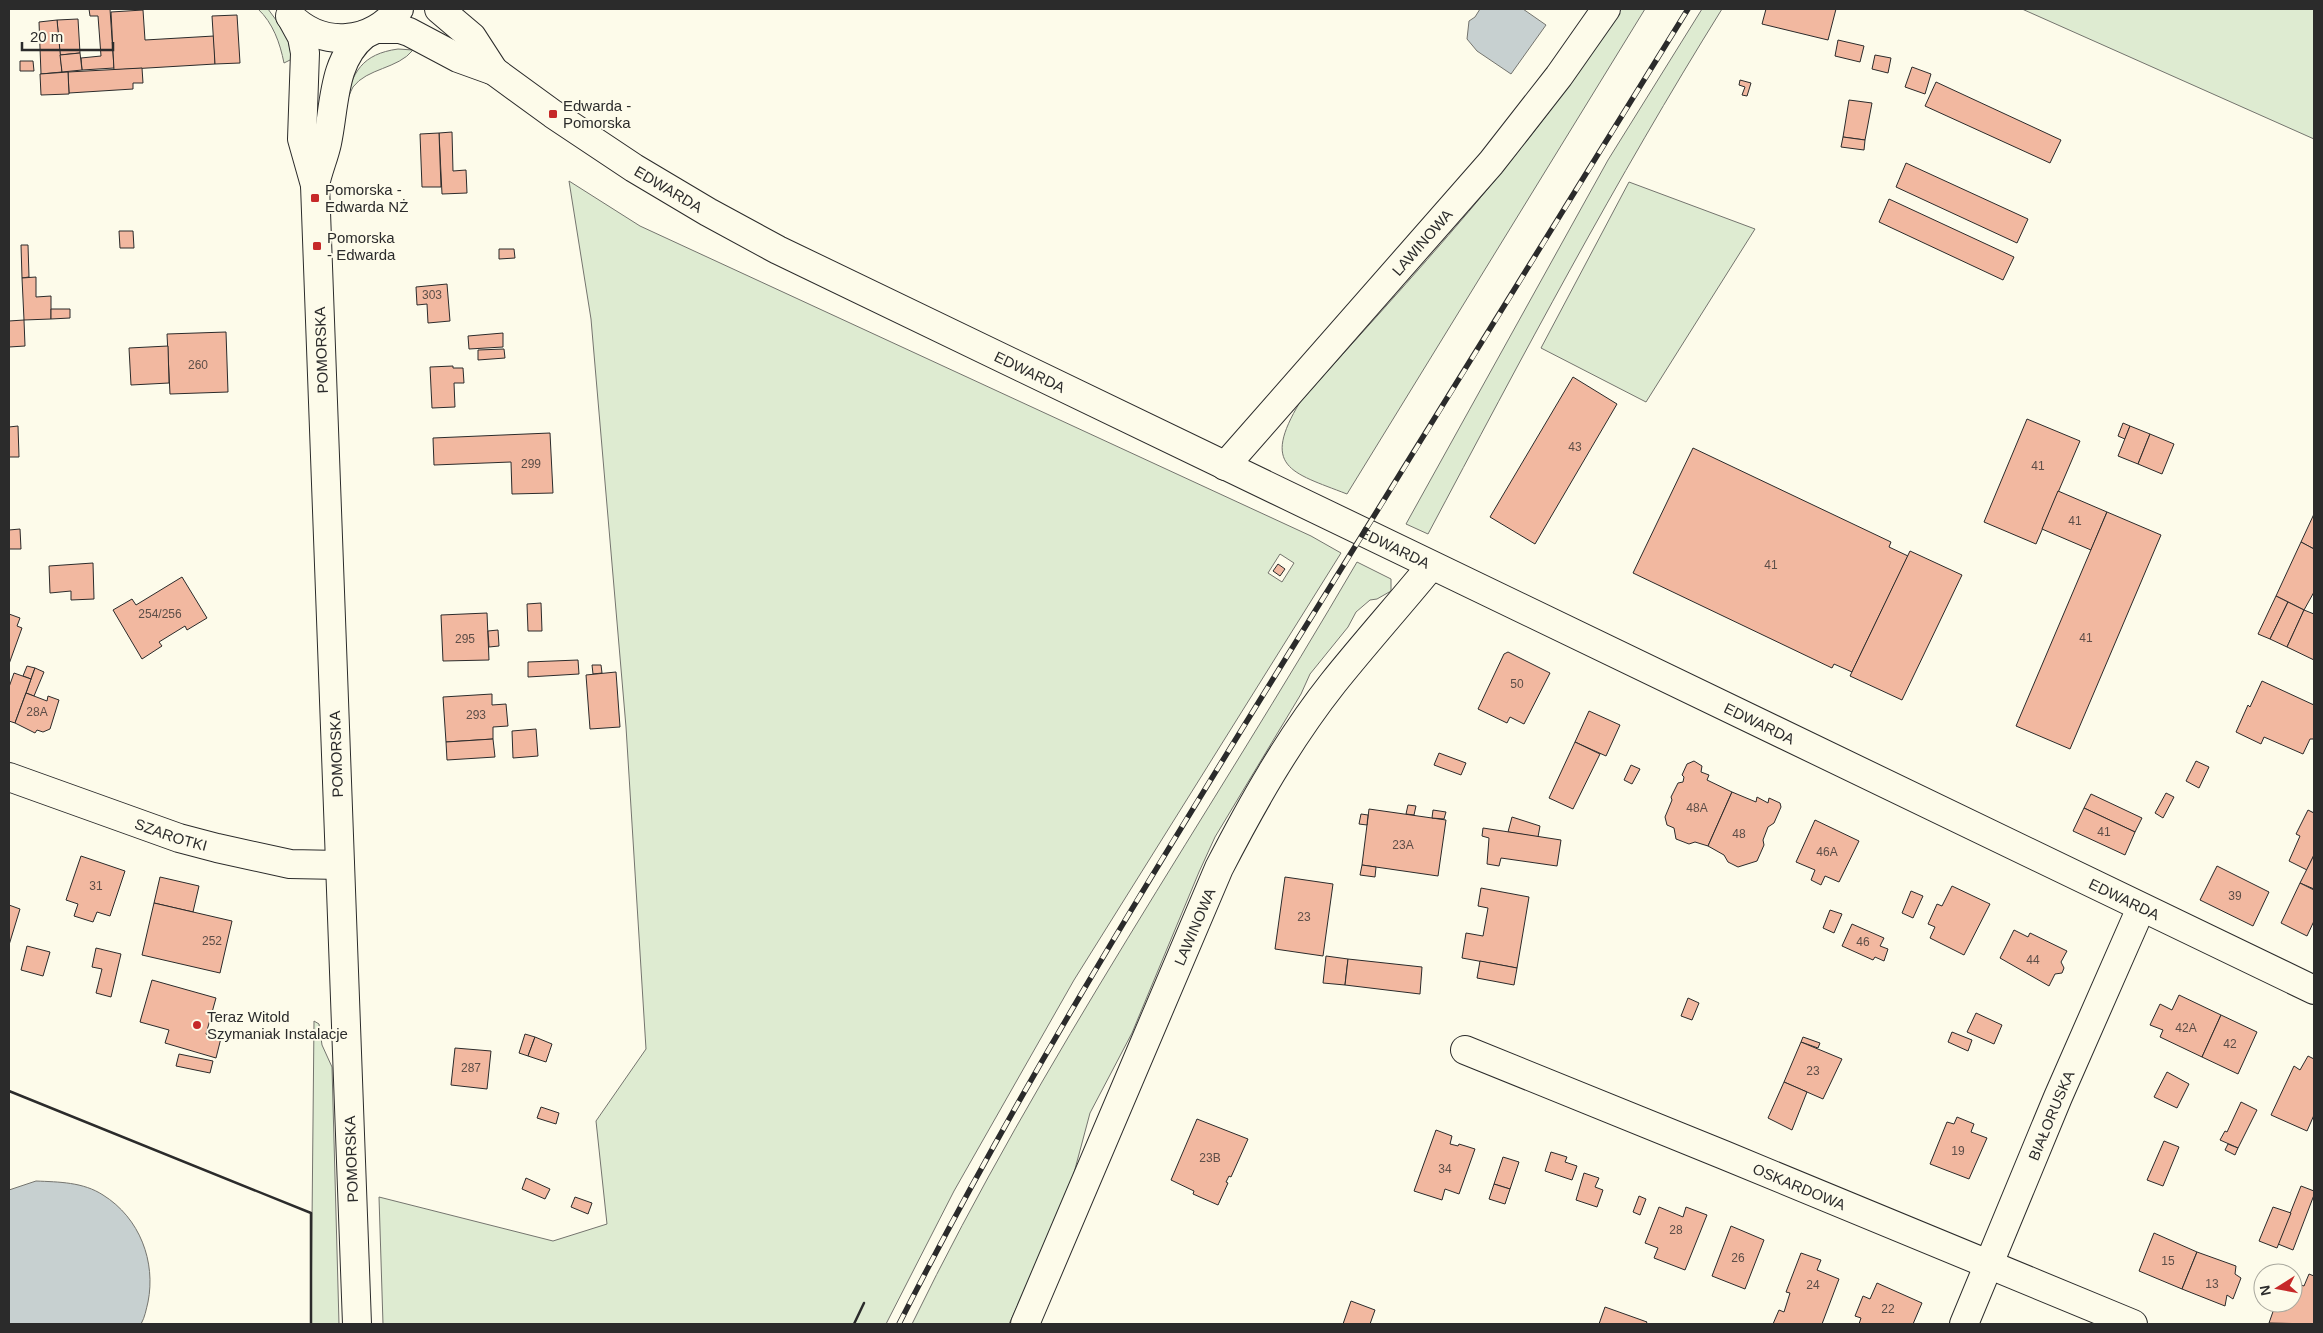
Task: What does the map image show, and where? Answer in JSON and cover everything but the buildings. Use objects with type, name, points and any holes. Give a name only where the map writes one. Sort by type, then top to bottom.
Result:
[{"type":"street","name":"POMORSKA","points":[[315,184],[328,142],[338,78],[349,51],[371,32],[391,19],[400,9]]},
{"type":"street","name":"EDWARDA","points":[[439,9],[472,37],[494,71]]},
{"type":"street","name":"LAWINOWA","points":[[1225,466],[1491,163],[1559,76],[1606,9]]},
{"type":"street","name":"POMORSKA","points":[[288,13],[302,37],[305,53],[302,139],[315,184],[357,1324]]},
{"type":"street","name":"EDWARDA","points":[[288,13],[303,27],[333,38],[349,38],[371,32],[400,29],[458,58],[494,71],[553,114],[634,168],[708,212],[778,250],[2314,990]]},
{"type":"street","name":"LAWINOWA","points":[[1025,1324],[1219,868],[1245,817],[1276,765],[1333,684],[1431,566]]},
{"type":"street","name":"SZAROTKI","points":[[9,777],[179,838],[290,864],[340,865]]},
{"type":"street","name":"BIAŁORUSKA","points":[[1964,1324],[2058,1097],[2141,908]]},
{"type":"street","name":"OSKARDOWA","points":[[1464,1050],[2133,1324]]},
{"type":"green space","points":[[258,9],[268,9],[287,35],[292,59],[284,63],[275,34],[268,21]]},
{"type":"green space","points":[[1621,9],[1645,9],[1347,494],[1297,472],[1288,464],[1283,454],[1283,441],[1288,424],[1300,402],[1469,212],[1548,113],[1586,62]]},
{"type":"green space","points":[[1702,9],[1722,9],[1607,203],[1428,534],[1406,524],[1608,160]]},
{"type":"green space","points":[[2022,9],[2314,9],[2314,139]]},
{"type":"green space","points":[[398,49],[413,50],[399,61],[359,81],[353,87],[345,105],[351,83],[361,66],[376,55]]},
{"type":"green space","points":[[569,181],[640,226],[1311,536],[1341,553],[1074,980],[954,1191],[886,1324],[383,1324],[379,1197],[553,1241],[607,1224],[596,1121],[646,1049],[626,727],[591,319]],"holes":[[[1280,554],[1294,563],[1282,582],[1268,573]]]},
{"type":"green space","points":[[1629,182],[1755,229],[1646,402],[1541,348]]},
{"type":"green space","points":[[1357,562],[1391,579],[1391,591],[1377,599],[1370,600],[1356,612],[1348,627],[1310,674],[1301,694],[1215,837],[1132,1033],[1090,1113],[1067,1199],[1009,1324],[912,1324],[962,1226],[1070,1033],[1301,657]]},
{"type":"green space","points":[[314,1021],[319,1024],[322,1045],[332,1067],[339,1324],[311,1324]]},
{"type":"shaded area","points":[[1480,9],[1523,9],[1546,25],[1511,74],[1477,51],[1467,39],[1469,21],[1475,17]]},
{"type":"shaded area","points":[[36,1181],[87,1187],[103,1195],[116,1205],[136,1228],[147,1257],[150,1272],[148,1302],[141,1324],[9,1324],[9,1190]]},
{"type":"railway","points":[[899,1324],[991,1151],[1139,896],[1688,9]]},
{"type":"wall","points":[[9,1091],[311,1213],[311,1324]]},
{"type":"wall","points":[[854,1324],[864,1303]]},
{"type":"place","name":"Edwarda - Pomorska","points":[[553,114]]},
{"type":"place","name":"Pomorska - Edwarda NŻ","points":[[315,198]]},
{"type":"place","name":"Pomorska - Edwarda","points":[[317,246]]},
{"type":"place","name":"Teraz Witold Szymaniak Instalacje","points":[[197,1025]]}]
